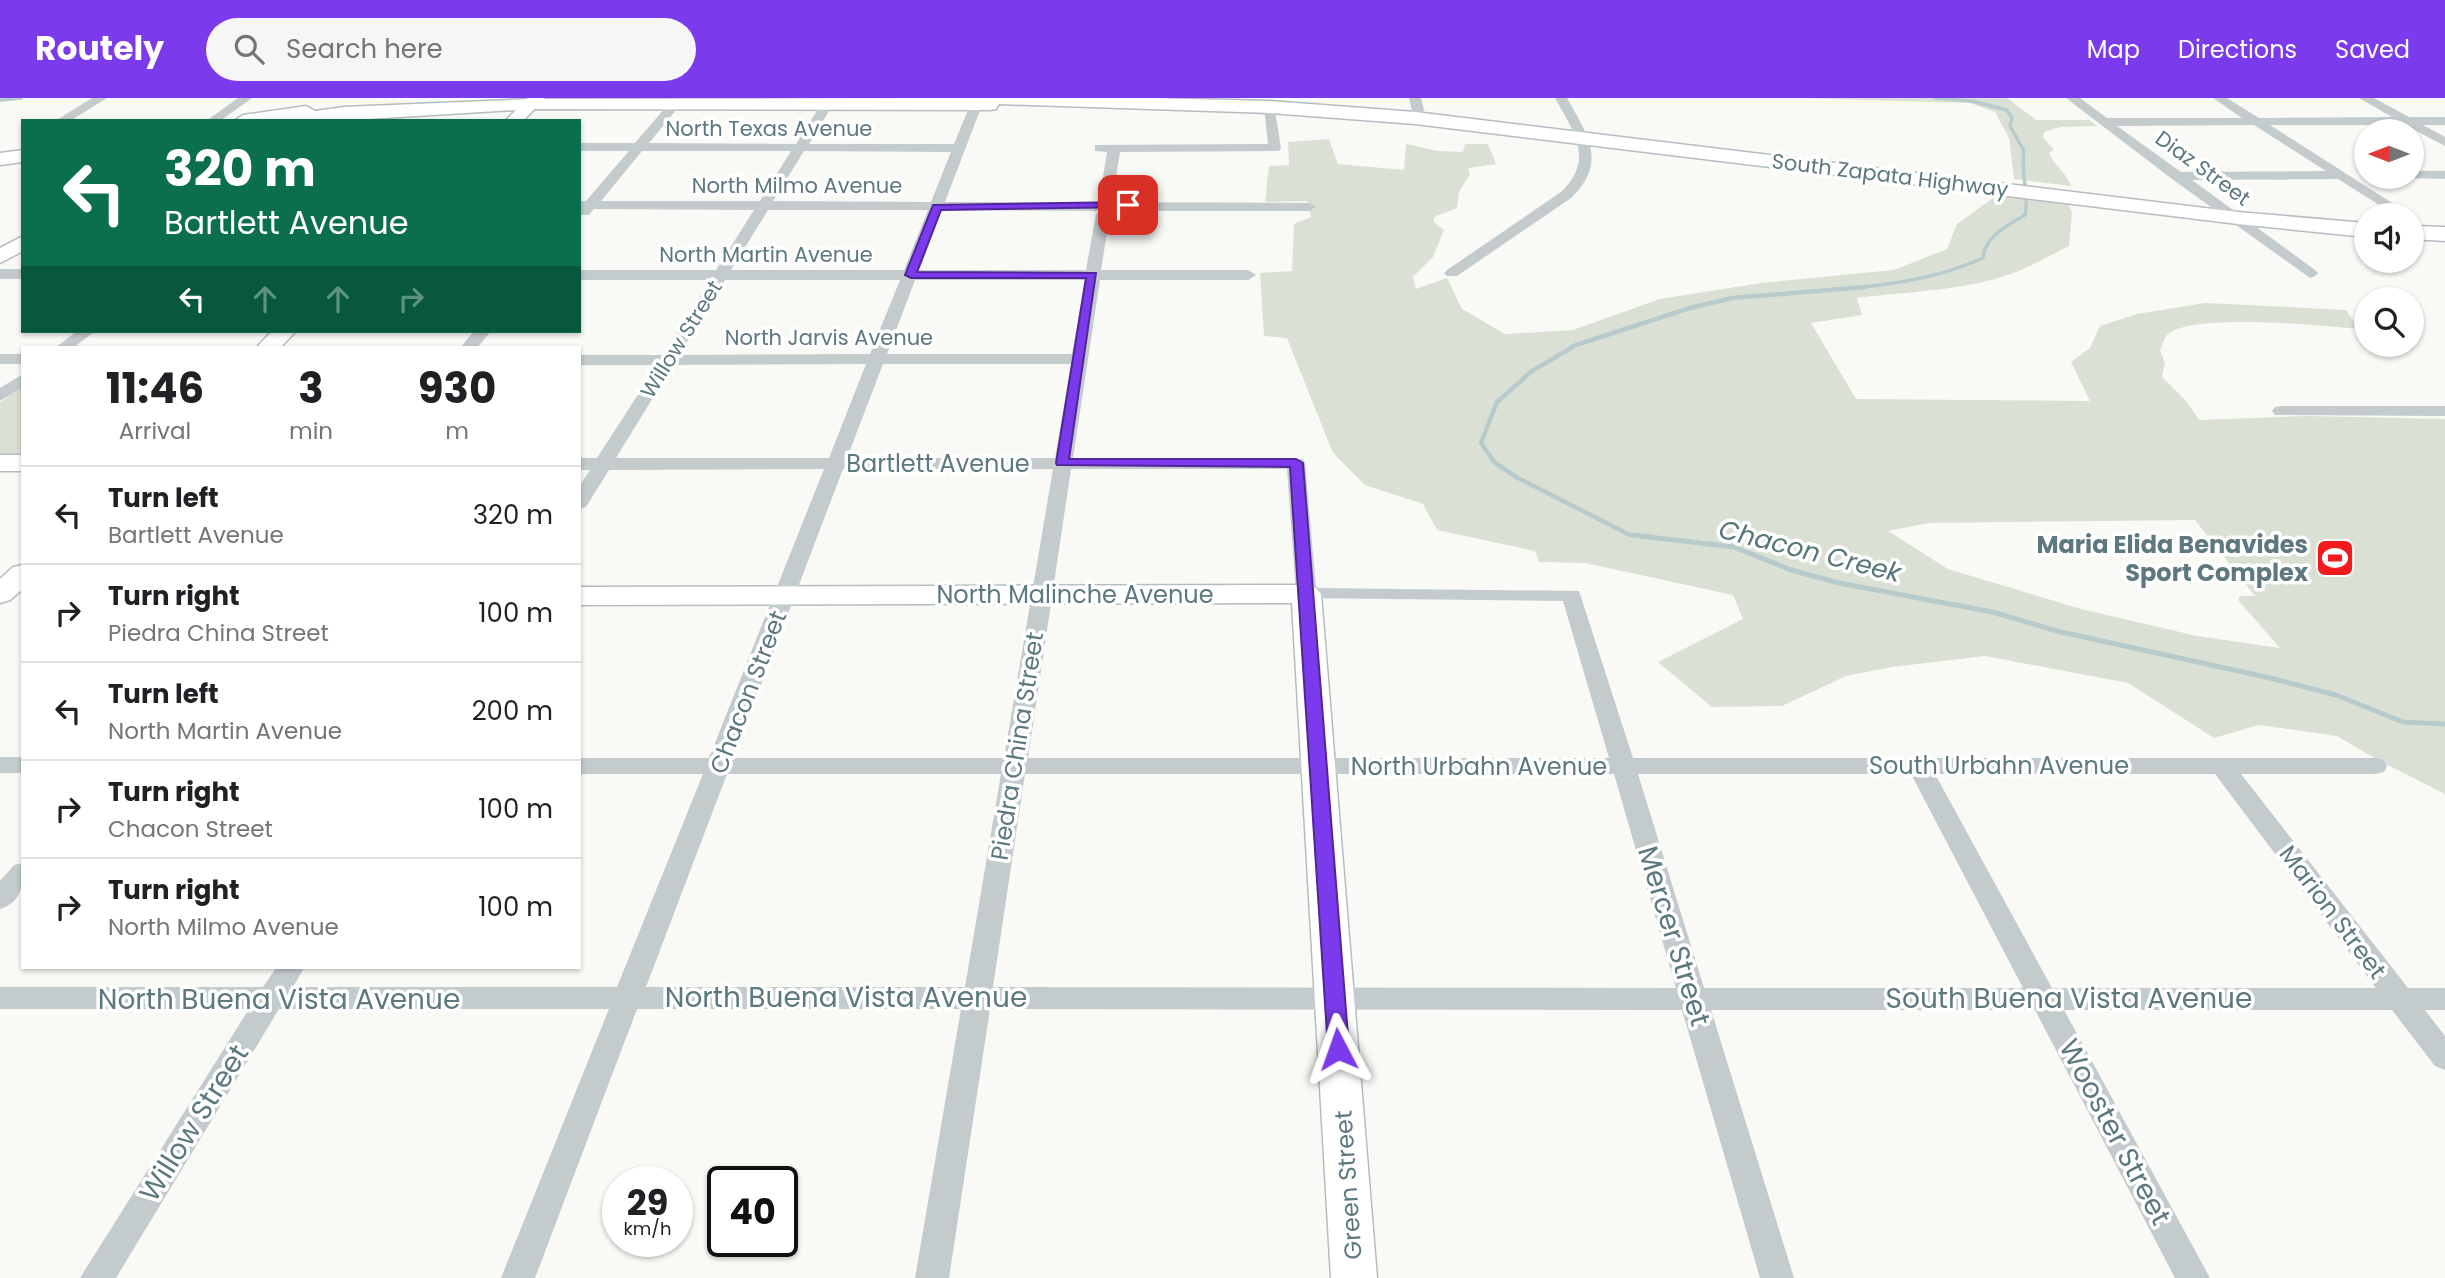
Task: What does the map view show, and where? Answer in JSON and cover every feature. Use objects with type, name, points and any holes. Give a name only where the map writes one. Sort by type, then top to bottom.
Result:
[{"type":"main road","points":[[258,119],[414,98]]},
{"type":"main road","points":[[299,119],[471,98]]},
{"type":"main road","points":[[737,104],[806,98]]},
{"type":"main road","points":[[1223,98],[1270,102]]},
{"type":"main road","points":[[569,99],[607,104]]},
{"type":"main road","points":[[321,116],[366,117],[535,100],[607,104],[1270,102]]},
{"type":"main road","name":"South Zapata Highway","points":[[1270,102],[1416,109],[1580,133],[2354,229]]},
{"type":"main road","points":[[0,153],[21,150]]},
{"type":"main road","points":[[0,159],[21,156]]},
{"type":"main road","name":"South Zapata Highway","points":[[2230,214],[2354,221]]},
{"type":"street","points":[[64,119],[101,98]]},
{"type":"street","points":[[215,119],[246,98]]},
{"type":"street","points":[[1452,273],[1576,188],[1585,172],[1585,145],[1561,98]]},
{"type":"street","name":"Diaz Street","points":[[2071,98],[2310,273]]},
{"type":"street","points":[[2219,98],[2425,228]]},
{"type":"street","points":[[2365,98],[2403,119]]},
{"type":"street","points":[[515,119],[535,100]]},
{"type":"street","name":"Chacon Street","points":[[518,1278],[960,148],[970,102]]},
{"type":"street","points":[[1099,148],[1275,148],[1270,102]]},
{"type":"street","points":[[585,205],[675,104]]},
{"type":"street","name":"Willow Street","points":[[581,500],[827,104]]},
{"type":"street","points":[[2104,122],[2354,121]]},
{"type":"street","points":[[2424,121],[2445,121]]},
{"type":"street","points":[[2424,130],[2445,142]]},
{"type":"street","name":"North Texas Avenue","points":[[581,147],[960,148]]},
{"type":"street","name":"Piedra China Street","points":[[932,1278],[1114,148]]},
{"type":"street","points":[[2177,176],[2354,176]]},
{"type":"street","points":[[2424,176],[2445,176]]},
{"type":"street","name":"North Milmo Avenue","points":[[585,205],[1104,209],[1309,206]]},
{"type":"street","points":[[0,257],[21,243]]},
{"type":"street","points":[[0,274],[21,274]]},
{"type":"street","name":"North Martin Avenue","points":[[581,275],[1248,275]]},
{"type":"street","points":[[66,346],[83,333]]},
{"type":"street","points":[[269,346],[283,333]]},
{"type":"street","points":[[0,359],[21,359]]},
{"type":"street","name":"North Jarvis Avenue","points":[[581,360],[1079,359]]},
{"type":"street","points":[[0,396],[21,380]]},
{"type":"street","points":[[2281,411],[2445,411]]},
{"type":"street","points":[[0,463],[21,463]]},
{"type":"street","name":"Bartlett Avenue","points":[[581,464],[1296,463]]},
{"type":"street","name":"Green Street","points":[[1296,463],[1354,1278]]},
{"type":"street","points":[[0,594],[21,575]]},
{"type":"street","points":[[0,594],[21,594]]},
{"type":"street","name":"North Malinche Avenue","points":[[581,596],[1572,595]]},
{"type":"street","name":"Mercer Street","points":[[1572,595],[1777,1278]]},
{"type":"street","points":[[0,765],[21,765]]},
{"type":"street","name":"Wooster Street","points":[[1918,765],[2193,1278]]},
{"type":"street","name":"South Urbahn Avenue","points":[[1623,766],[2375,765]]},
{"type":"street","name":"North Urbahn Avenue","points":[[581,766],[1623,766]]},
{"type":"street","name":"Marion Street","points":[[2222,766],[2445,1058]]},
{"type":"street","points":[[0,899],[21,874]]},
{"type":"street","name":"Willow Street","points":[[97,1278],[289,969]]},
{"type":"street","name":"North Buena Vista Avenue","points":[[0,998],[1693,999]]},
{"type":"street","name":"South Buena Vista Avenue","points":[[1693,999],[2445,999]]},
{"type":"shaded area","points":[[1798,98],[2007,98],[2036,120],[2089,120],[2097,126],[2060,127],[2044,132],[2043,137],[2054,150],[2049,153],[2051,158],[2071,186],[2014,179],[2009,138],[1995,112],[1970,103]]},
{"type":"shaded area","points":[[1329,139],[1338,164],[1404,170],[1406,144],[1438,151],[1463,152],[1465,144],[1488,144],[1496,164],[1468,168],[1470,174],[1459,192],[1457,208],[1434,217],[1434,222],[1444,230],[1433,257],[1413,277],[1416,289],[1447,278],[1462,309],[1505,334],[1573,330],[1660,299],[1761,283],[1894,270],[1947,249],[1957,224],[2000,193],[2068,202],[2072,213],[2069,246],[2025,268],[1980,283],[1857,298],[1862,315],[1811,323],[1856,399],[2090,401],[2071,362],[2090,348],[2100,326],[2137,314],[2205,303],[2346,310],[2354,322],[2354,329],[2259,322],[2202,324],[2181,328],[2167,335],[2160,350],[2165,363],[2162,377],[2187,402],[2199,420],[2307,416],[2445,419],[2445,794],[2337,736],[2259,725],[2214,738],[2128,683],[1985,656],[1892,667],[1846,676],[1782,706],[1712,707],[1658,662],[1743,619],[1733,595],[1585,563],[1539,562],[1535,551],[1437,530],[1423,504],[1365,485],[1333,453],[1287,338],[1264,336],[1260,273],[1292,271],[1294,224],[1311,217],[1307,201],[1265,202],[1269,166],[1289,165],[1288,142]],"holes":[[[2195,520],[2255,596],[2240,596],[2238,600],[2280,648],[2197,636],[2081,609],[1948,569],[1888,531],[1929,523]]]},
{"type":"shaded area","points":[[21,387],[21,458],[0,458],[0,403]]},
{"type":"waterway","points":[[0,100],[21,98]]},
{"type":"waterway","name":"Chacon Creek","points":[[1849,288],[1914,280],[1983,258],[1992,238],[2025,215],[2024,151],[2010,126],[2012,118],[2007,110],[1972,101],[1935,98]]},
{"type":"waterway","name":"Chacon Creek","points":[[1849,288],[1865,287]]},
{"type":"waterway","name":"Chacon Creek","points":[[1638,536],[1630,535],[1518,478],[1495,463],[1481,443],[1497,402],[1532,371],[1576,345],[1690,308],[1732,298],[1849,288]]},
{"type":"waterway","name":"Chacon Creek","points":[[1843,289],[1849,288]]},
{"type":"waterway","name":"Chacon Creek","points":[[1632,535],[1638,536]]},
{"type":"waterway","name":"Chacon Creek","points":[[1638,536],[1653,537]]},
{"type":"waterway","name":"Chacon Creek","points":[[1638,536],[1734,547],[1791,570],[1839,583],[1992,612],[2061,632],[2266,677],[2336,695],[2403,722],[2445,724]]},
{"type":"place","name":"Maria Elida Benavides Sport Complex","points":[[2335,558]]},
{"type":"route","points":[[1128,205],[937,207],[911,275],[1092,275],[1062,463],[1296,463],[1338,1049]]}]
